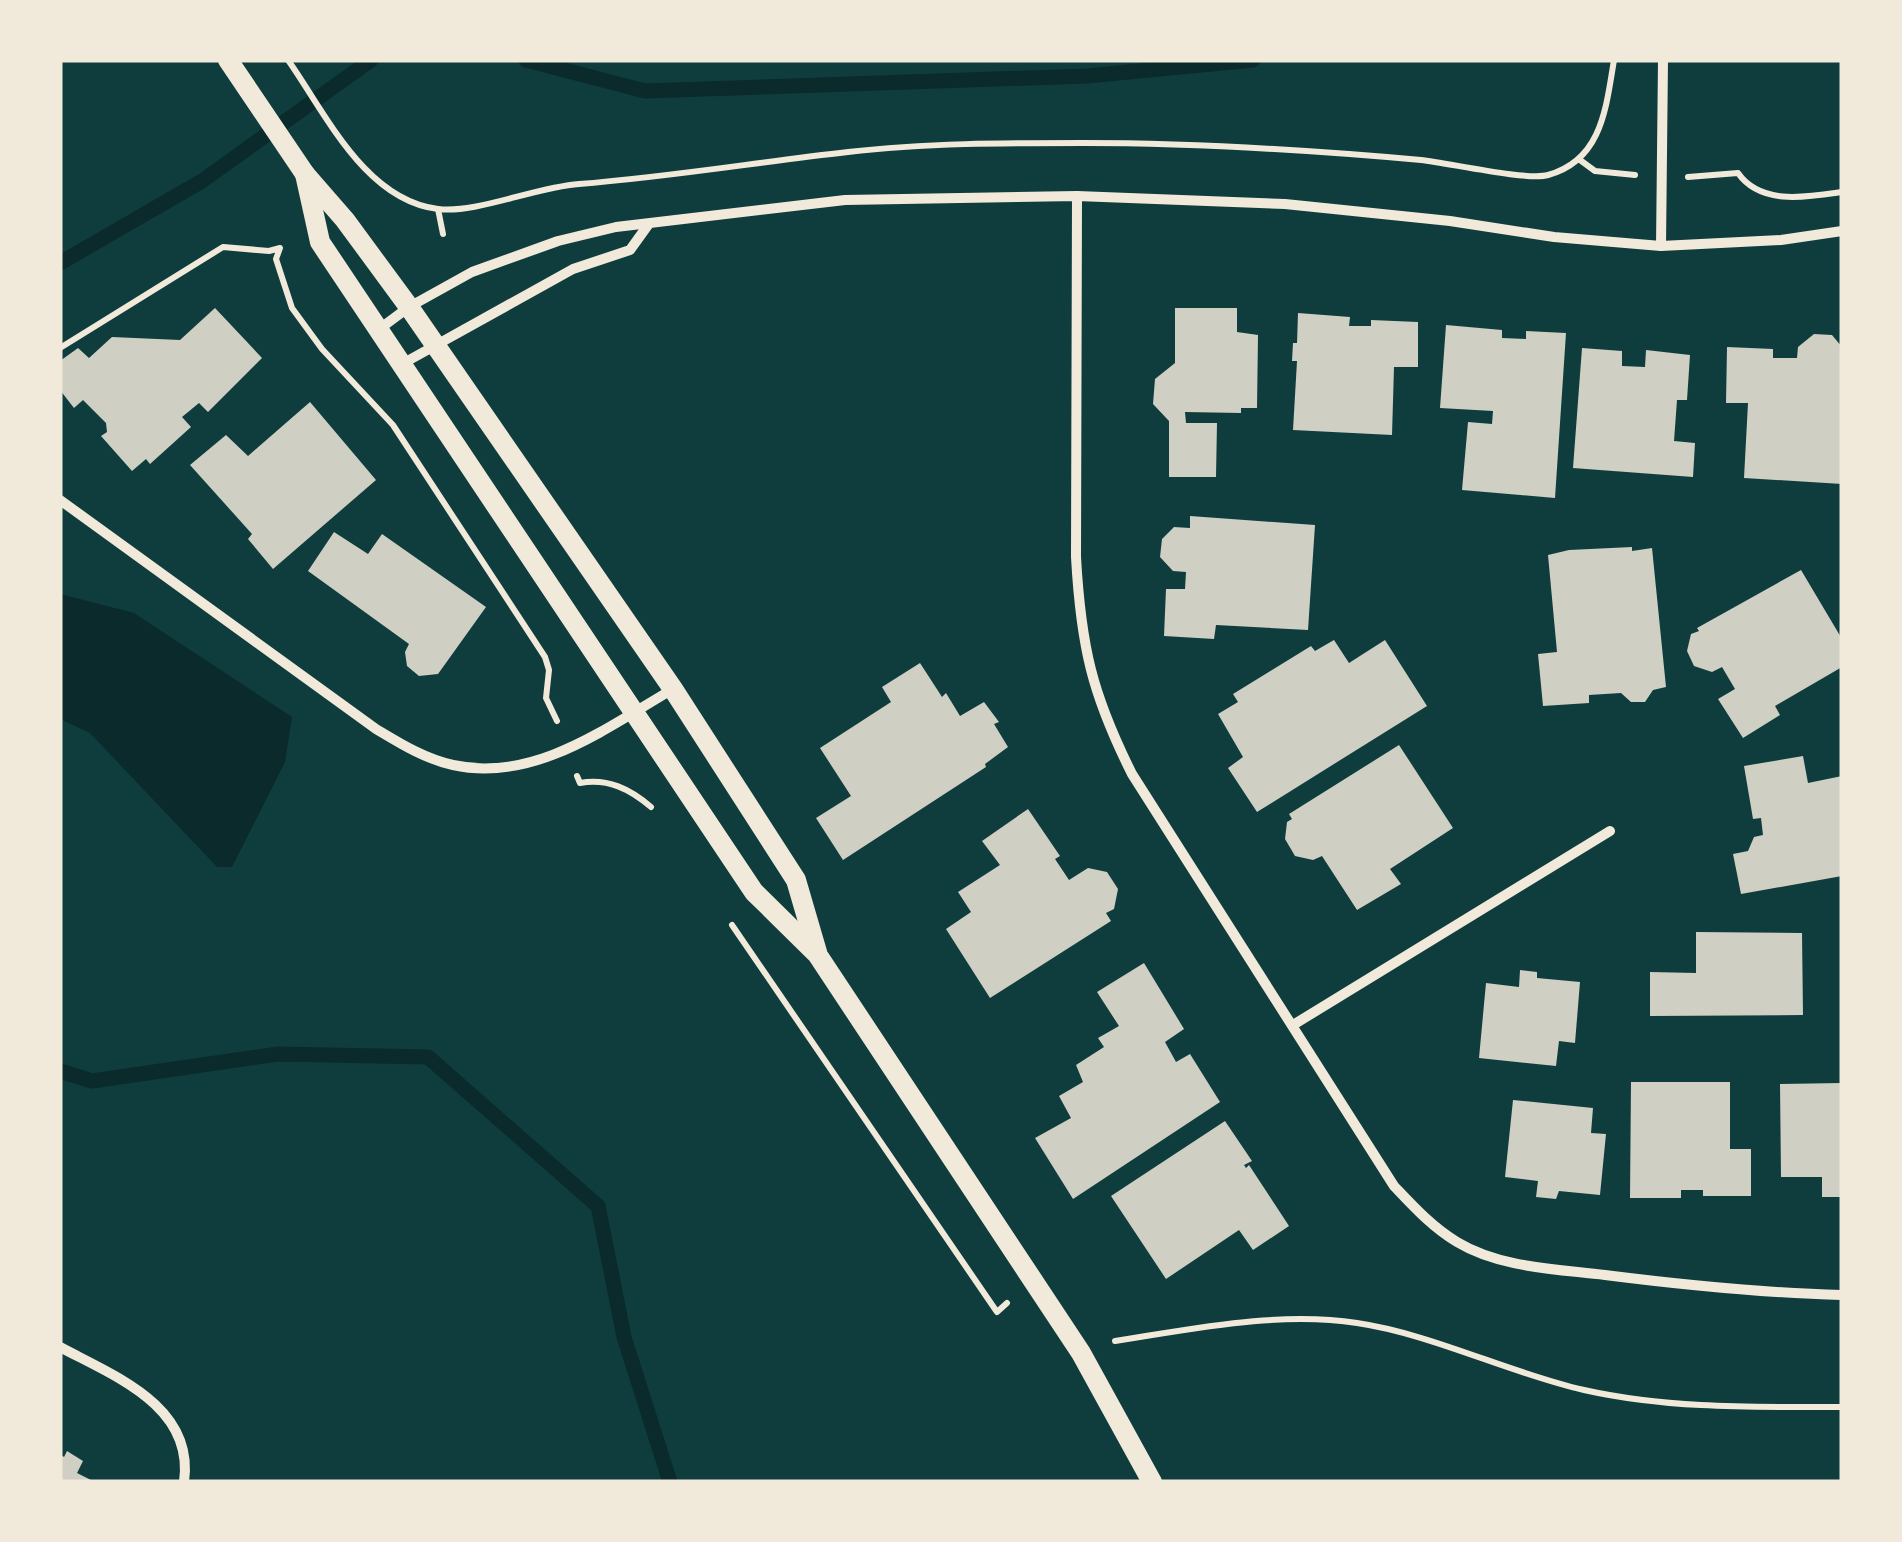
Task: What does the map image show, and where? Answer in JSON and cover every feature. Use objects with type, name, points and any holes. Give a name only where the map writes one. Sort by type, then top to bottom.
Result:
[{"type":"main road","points":[[228,60],[305,174],[345,220],[409,307],[673,689],[796,880],[817,954]]},
{"type":"main road","points":[[305,174],[320,242],[754,892],[817,954],[1081,1354],[1152,1482]]},
{"type":"street","points":[[1661,246],[1663,60]]},
{"type":"street","points":[[378,330],[409,307],[514,254],[616,226],[845,200],[1077,196],[1286,204],[1661,246],[1781,240],[1842,230]]},
{"type":"street","points":[[1077,196],[1076,558],[1088,670],[1105,720],[1132,774],[1394,1186],[1423,1217],[1458,1243],[1494,1258],[1731,1290],[1842,1295]]},
{"type":"street","points":[[402,364],[572,269],[630,250],[648,225]]},
{"type":"street","points":[[60,500],[376,730],[417,753],[453,766],[500,770],[549,759],[673,689]]},
{"type":"street","points":[[1293,1025],[1610,831]]},
{"type":"street","points":[[60,1347],[146,1394],[169,1417],[182,1445],[184,1482]]},
{"type":"path","points":[[288,60],[355,156],[380,184],[417,204],[438,210],[462,210],[530,190],[576,184],[671,177],[851,151],[941,146],[1211,146],[1422,160],[1545,177],[1580,160],[1589,150],[1604,117],[1614,60]]},
{"type":"path","points":[[1580,160],[1595,171],[1662,178],[1738,173],[1745,184],[1767,194],[1792,197],[1842,192]]},
{"type":"path","points":[[375,194],[380,184]]},
{"type":"path","points":[[438,210],[443,234]]},
{"type":"path","points":[[60,348],[223,247],[269,251],[280,248],[276,259],[292,308],[322,350],[393,425],[544,657],[549,670],[546,698],[580,784],[615,784],[654,810]]},
{"type":"path","points":[[731,923],[997,1312]]},
{"type":"path","points":[[1081,1354],[1112,1341],[1180,1331],[1267,1322],[1344,1322],[1390,1330],[1549,1381],[1628,1398],[1712,1406],[1842,1407]]},
{"type":"water","points":[[60,594],[134,613],[292,717],[285,762],[232,867],[217,867],[90,733],[60,719]]},
{"type":"building","points":[[215,308],[262,358],[208,412],[199,403],[182,417],[191,427],[150,464],[146,459],[132,471],[101,436],[107,432],[106,423],[83,400],[74,408],[60,390],[60,361],[78,348],[89,358],[112,337],[180,340]]},
{"type":"building","points":[[1175,308],[1237,308],[1237,332],[1258,335],[1257,408],[1241,408],[1241,413],[1185,412],[1186,423],[1217,423],[1216,477],[1169,477],[1169,421],[1153,404],[1155,379],[1175,363]]},
{"type":"building","points":[[1298,313],[1350,317],[1349,326],[1371,326],[1371,320],[1418,322],[1418,367],[1394,367],[1392,435],[1293,430],[1297,361],[1292,361]]},
{"type":"building","points":[[1446,325],[1502,330],[1502,338],[1526,339],[1526,331],[1566,333],[1555,498],[1462,490],[1468,422],[1492,424],[1493,411],[1440,408]]},
{"type":"building","points":[[1814,334],[1832,335],[1842,347],[1842,484],[1744,478],[1748,403],[1726,403],[1727,347],[1773,349],[1773,358],[1797,358],[1798,347]]},
{"type":"building","points":[[1582,348],[1622,351],[1622,366],[1645,367],[1646,350],[1690,355],[1687,400],[1677,400],[1674,441],[1695,443],[1693,477],[1573,468]]},
{"type":"building","points":[[310,402],[376,480],[273,569],[248,539],[252,534],[190,465],[226,435],[248,456]]},
{"type":"building","points":[[1190,516],[1315,525],[1308,630],[1216,625],[1214,639],[1164,636],[1166,589],[1185,589],[1186,572],[1173,571],[1160,557],[1162,539],[1174,527],[1190,528]]},
{"type":"building","points":[[334,532],[368,554],[382,534],[486,607],[438,674],[419,676],[407,666],[405,652],[409,644],[308,571]]},
{"type":"building","points":[[1632,547],[1632,551],[1652,548],[1666,687],[1653,690],[1645,702],[1631,702],[1621,693],[1589,695],[1589,703],[1543,706],[1538,654],[1557,652],[1548,555]]},
{"type":"building","points":[[1801,570],[1842,639],[1842,667],[1775,706],[1780,715],[1743,738],[1718,699],[1735,689],[1722,667],[1712,672],[1694,666],[1687,651],[1691,634]]},
{"type":"building","points":[[1334,640],[1349,663],[1385,640],[1427,706],[1257,812],[1228,768],[1243,757],[1218,714],[1238,702],[1233,694],[1311,646],[1315,651]]},
{"type":"building","points":[[920,663],[960,716],[984,702],[999,722],[994,724],[1008,747],[986,767],[843,860],[816,818],[851,796],[820,748],[891,702],[882,687]]},
{"type":"building","points":[[1399,745],[1453,828],[1390,869],[1401,884],[1357,910],[1322,856],[1313,860],[1295,856],[1285,839],[1287,822],[1292,819],[1289,814]]},
{"type":"building","points":[[1803,756],[1808,783],[1842,776],[1842,876],[1741,894],[1733,854],[1748,851],[1754,837],[1763,835],[1761,818],[1753,819],[1744,766]]},
{"type":"building","points":[[1028,809],[1060,856],[1055,859],[1069,880],[1088,868],[1107,872],[1118,889],[1114,909],[1106,913],[1111,921],[990,998],[946,929],[971,912],[958,892],[1000,865],[982,841]]},
{"type":"building","points":[[1696,932],[1802,933],[1803,1015],[1650,1016],[1650,972],[1696,973]]},
{"type":"building","points":[[1144,963],[1184,1029],[1165,1042],[1176,1062],[1190,1054],[1220,1102],[1073,1199],[1035,1138],[1071,1118],[1059,1096],[1083,1082],[1076,1065],[1104,1047],[1098,1038],[1119,1026],[1097,992]]},
{"type":"building","points":[[1520,970],[1537,972],[1537,978],[1580,982],[1575,1043],[1559,1041],[1556,1066],[1479,1058],[1486,983],[1519,987]]},
{"type":"building","points":[[1631,1082],[1730,1082],[1730,1149],[1751,1149],[1751,1196],[1703,1196],[1703,1190],[1681,1190],[1681,1198],[1630,1198]]},
{"type":"building","points":[[1842,1083],[1842,1197],[1822,1197],[1822,1177],[1781,1177],[1780,1084]]},
{"type":"building","points":[[1513,1100],[1593,1108],[1591,1133],[1606,1134],[1600,1195],[1559,1191],[1556,1199],[1536,1197],[1538,1181],[1505,1177]]},
{"type":"building","points":[[1225,1121],[1252,1161],[1244,1165],[1249,1165],[1289,1226],[1253,1250],[1239,1230],[1166,1279],[1111,1196]]},
{"type":"building","points":[[67,1451],[83,1461],[77,1473],[95,1482],[60,1482],[60,1454],[64,1457]]},
{"type":"waterway","points":[[60,263],[202,181],[371,60]]},
{"type":"waterway","points":[[526,60],[645,91],[1087,76],[1253,60]]},
{"type":"waterway","points":[[60,1071],[92,1081],[278,1054],[428,1057],[598,1206],[624,1337],[670,1482]]}]
